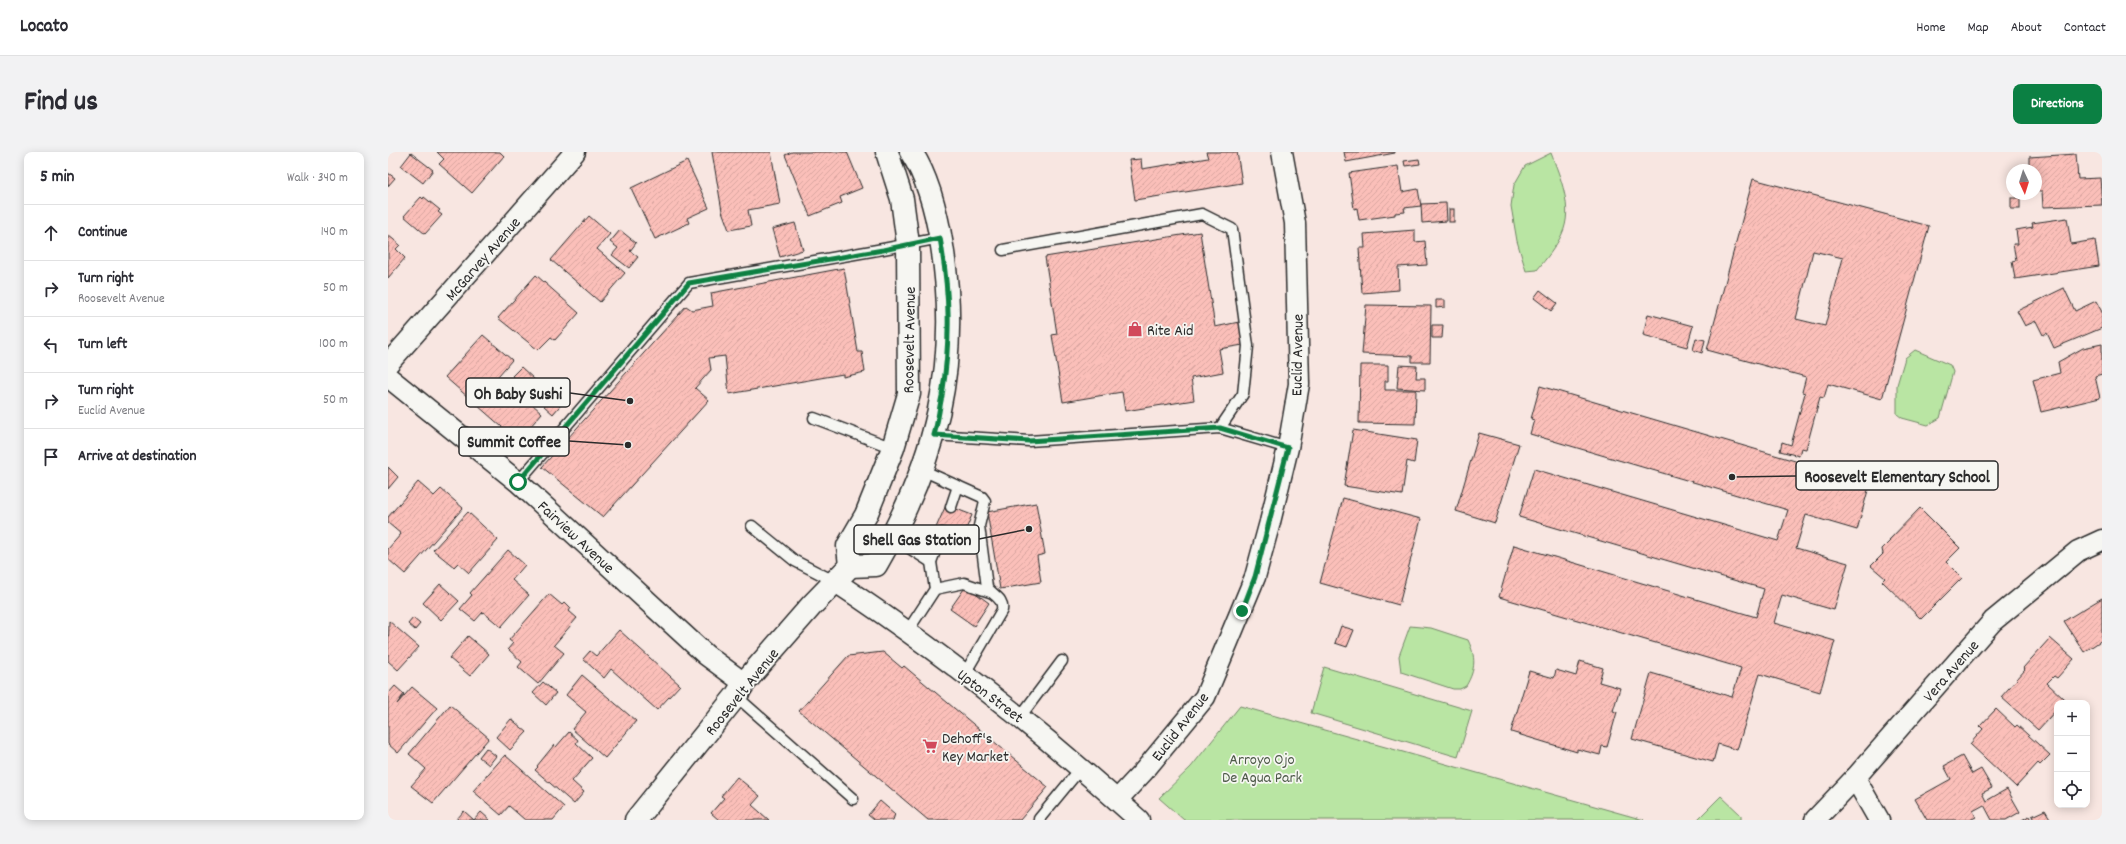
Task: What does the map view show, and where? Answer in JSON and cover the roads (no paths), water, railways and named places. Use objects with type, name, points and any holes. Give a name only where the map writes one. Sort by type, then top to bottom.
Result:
[{"type":"street","name":"McGarvey Avenue","points":[[388,364],[575,152]]},
{"type":"street","name":"Roosevelt Avenue","points":[[636,820],[740,690],[834,581],[850,566],[848,546],[866,515],[893,448],[909,394],[908,244],[902,199],[887,152]]},
{"type":"street","points":[[850,566],[876,565],[892,537],[922,470],[934,435],[945,378],[950,324],[947,279],[937,219],[938,199],[911,152]]},
{"type":"street","name":"Euclid Avenue","points":[[1118,800],[1205,697],[1255,577],[1288,448],[1299,384],[1298,322],[1295,223],[1282,152]]},
{"type":"street","name":"Fairview Avenue","points":[[388,377],[518,482],[706,655],[740,690]]},
{"type":"street","name":"Vera Avenue","points":[[1815,820],[1855,778],[1993,621],[2078,551],[2102,540]]},
{"type":"street","name":"Upton Street","points":[[834,581],[906,632],[1020,717],[1140,820]]},
{"type":"street","points":[[1855,778],[1879,820]]},
{"type":"lane","points":[[1003,250],[1202,214],[1232,229],[1248,346],[1243,394],[1220,428]]},
{"type":"lane","points":[[518,482],[689,283],[940,238]]},
{"type":"lane","points":[[814,418],[893,448]]},
{"type":"lane","points":[[934,435],[1029,441],[1220,428],[1288,448]]},
{"type":"lane","points":[[922,470],[982,497],[985,501],[979,526],[987,587],[990,592]]},
{"type":"lane","points":[[951,507],[958,486]]},
{"type":"lane","points":[[752,526],[795,561],[834,581]]},
{"type":"lane","points":[[906,632],[934,589],[931,562],[942,533]]},
{"type":"lane","points":[[892,537],[931,562]]},
{"type":"lane","points":[[934,589],[964,583],[990,592],[1001,600],[1003,605],[1002,610],[964,675]]},
{"type":"lane","points":[[1020,717],[1062,661]]},
{"type":"lane","points":[[740,690],[853,799]]},
{"type":"lane","points":[[1039,819],[1081,768]]},
{"type":"place","name":"Rite Aid","points":[[1135,329]]},
{"type":"place","name":"Oh Baby Sushi","points":[[630,401]]},
{"type":"place","name":"Summit Coffee","points":[[628,445]]},
{"type":"place","name":"Roosevelt Elementary School","points":[[1732,477]]},
{"type":"place","name":"Shell Gas Station","points":[[1029,529]]},
{"type":"place","name":"Dehoff's Key Market","points":[[930,746]]},
{"type":"park label","name":"Arroyo Ojo De Agua Park","points":[[1262,767]]}]
